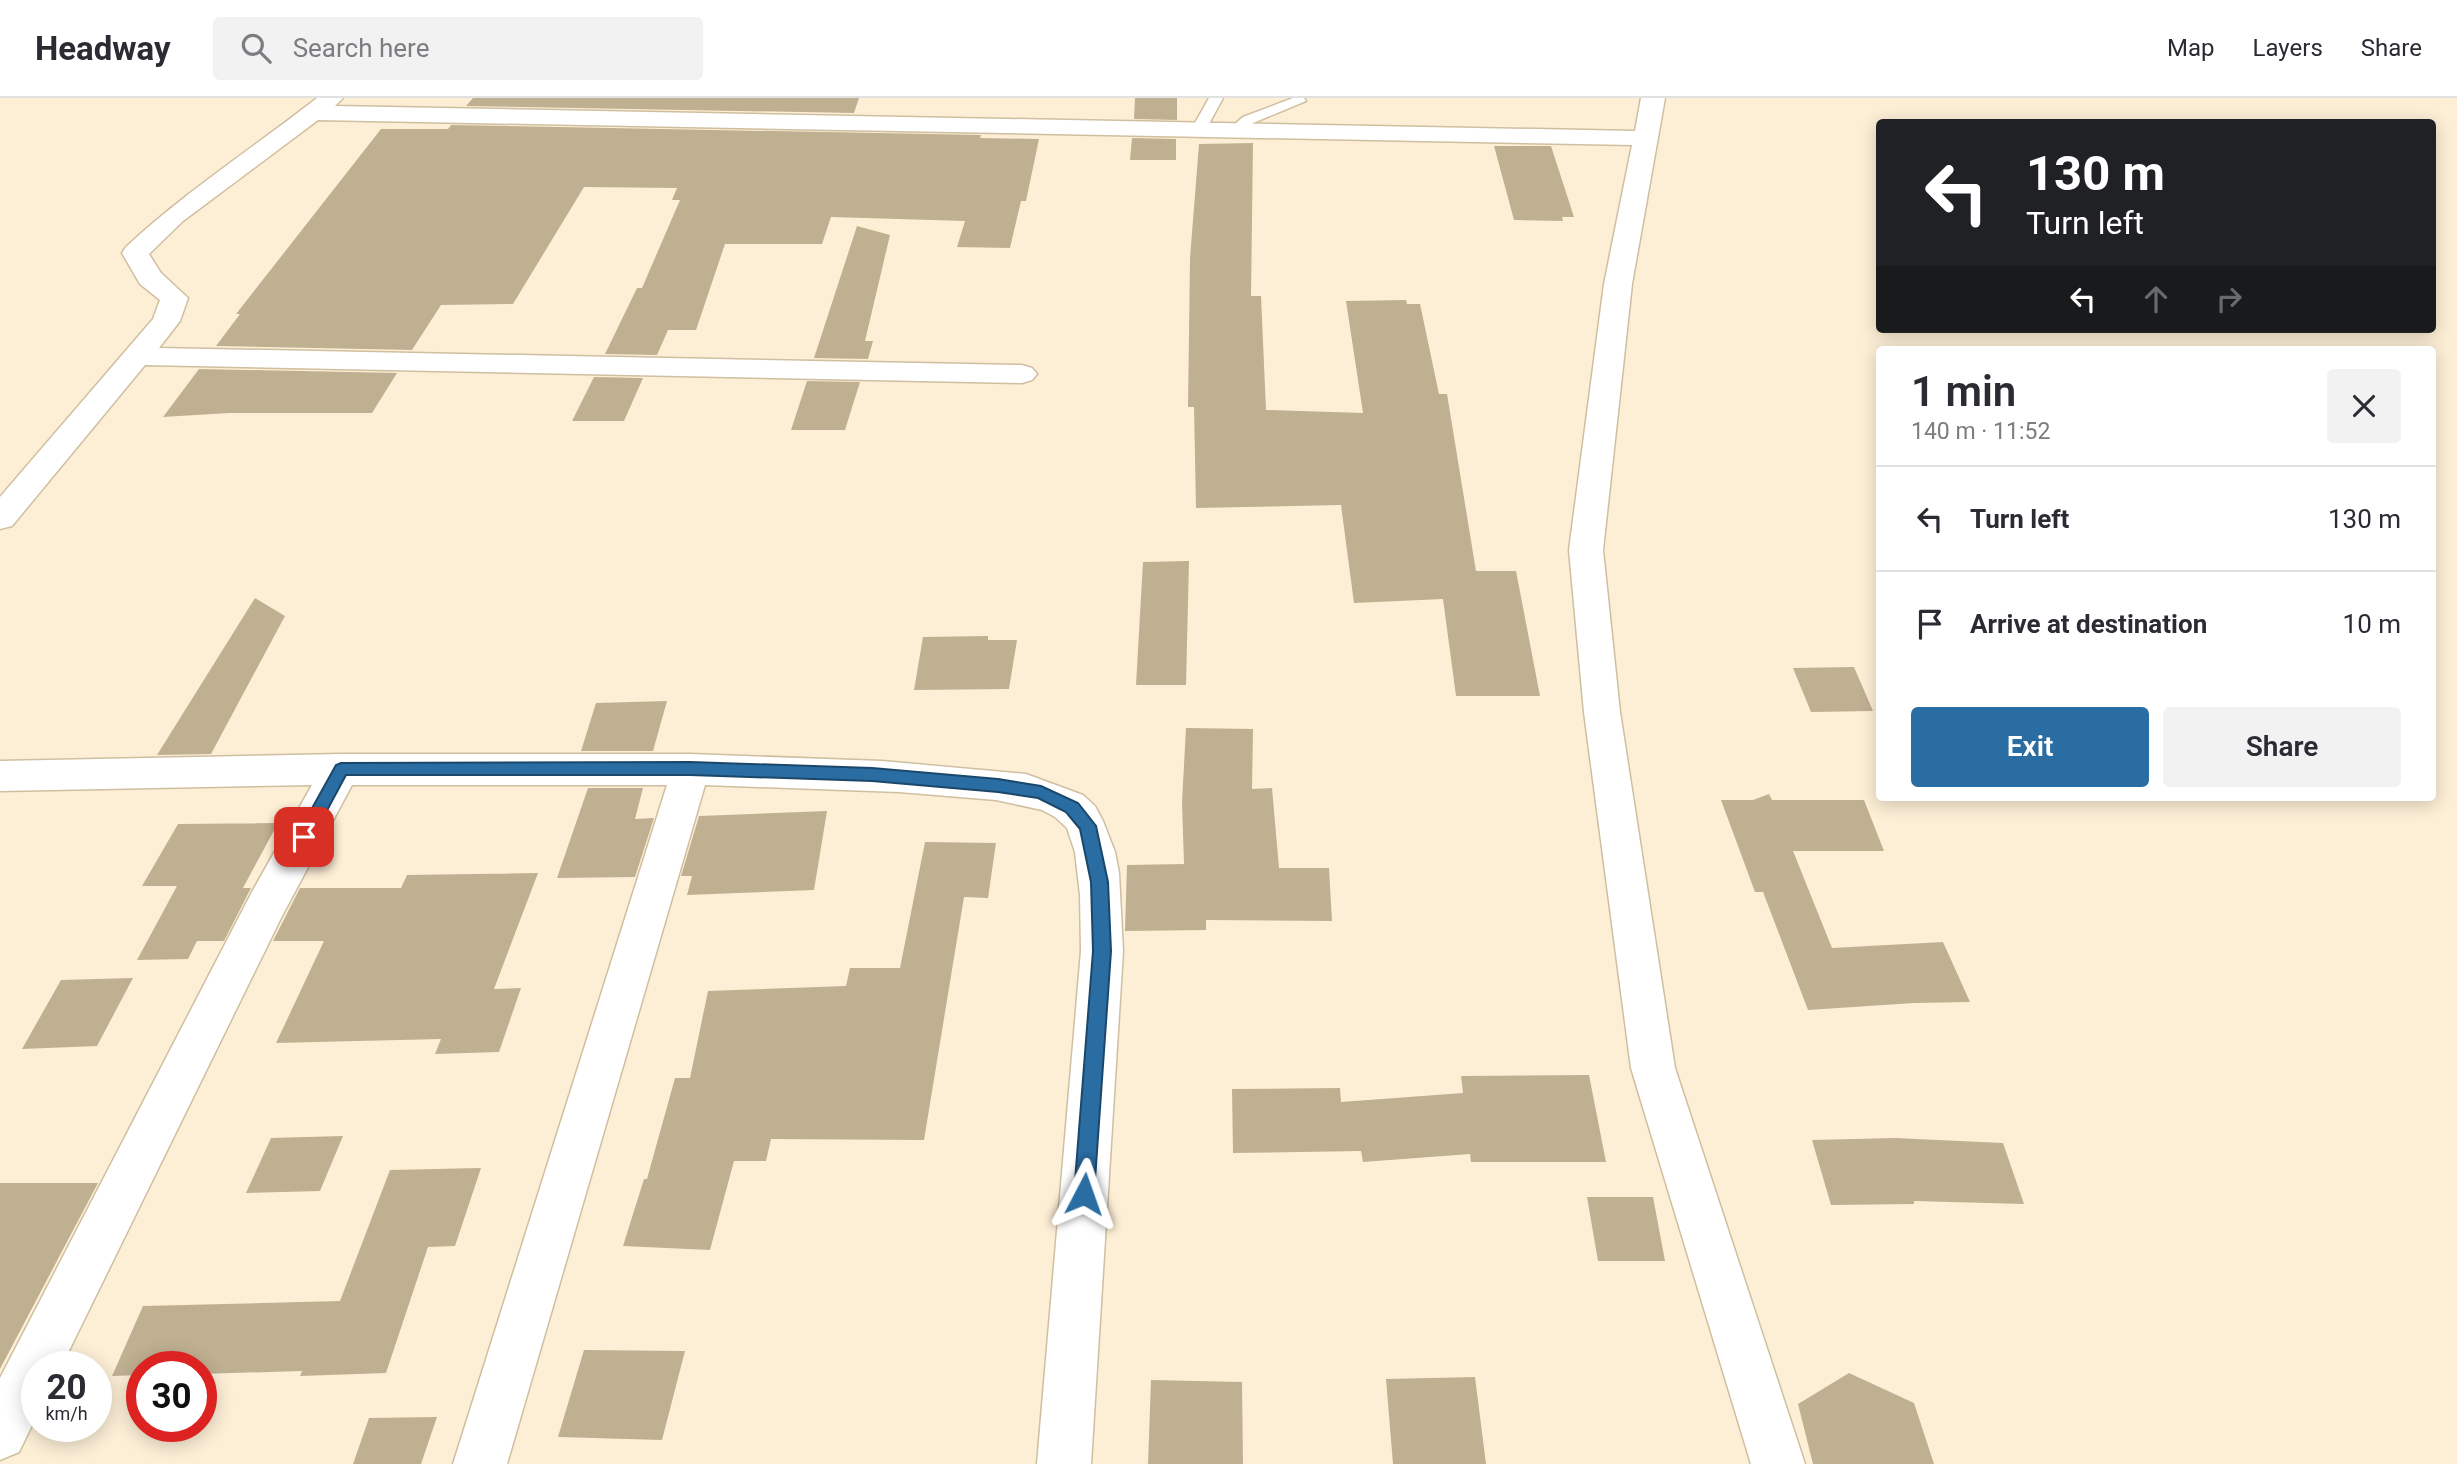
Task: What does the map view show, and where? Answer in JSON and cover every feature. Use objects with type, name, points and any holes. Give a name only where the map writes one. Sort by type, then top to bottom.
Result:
[{"type":"street","points":[[1653,98],[1618,284],[1603,389],[1586,550],[1600,698],[1653,1068],[1778,1464]]},
{"type":"street","points":[[0,518],[166,321],[174,298],[150,278],[135,253],[174,216],[322,106],[1235,131],[1647,138]]},
{"type":"street","points":[[138,356],[1022,374]]},
{"type":"street","points":[[0,1433],[267,904],[341,769]]},
{"type":"street","points":[[0,776],[341,769],[690,769],[872,775],[998,785],[1041,792],[1072,807],[1088,826],[1100,882],[1102,951],[1064,1464]]},
{"type":"street","points":[[480,1464],[677,821],[690,769]]},
{"type":"lane","points":[[1199,130],[1216,98]]},
{"type":"lane","points":[[1235,131],[1248,120],[1299,101]]},
{"type":"building","points":[[473,98],[859,98],[854,113],[466,106]]},
{"type":"building","points":[[1135,98],[1177,98],[1177,120],[1134,119]]},
{"type":"building","points":[[451,125],[981,135],[980,138],[1039,139],[1026,201],[1021,201],[1010,248],[957,247],[965,221],[831,217],[822,244],[725,244],[696,330],[668,330],[657,355],[605,354],[637,288],[642,288],[680,200],[672,200],[677,188],[584,187],[513,304],[441,305],[412,350],[216,346],[240,314],[236,314],[381,129],[448,129]]},
{"type":"building","points":[[1132,138],[1176,139],[1176,160],[1130,160]]},
{"type":"building","points":[[1253,143],[1251,296],[1261,296],[1266,410],[1363,413],[1346,301],[1406,300],[1407,304],[1420,304],[1439,394],[1447,394],[1476,571],[1516,571],[1540,696],[1456,696],[1443,599],[1354,603],[1341,505],[1196,508],[1194,407],[1188,407],[1190,258],[1199,144]]},
{"type":"building","points":[[1494,146],[1551,146],[1574,217],[1562,217],[1563,221],[1514,220]]},
{"type":"building","points":[[857,226],[890,235],[865,341],[873,341],[868,359],[814,358]]},
{"type":"building","points":[[199,369],[397,373],[372,413],[229,413],[163,417]]},
{"type":"building","points":[[594,377],[643,378],[624,421],[572,421]]},
{"type":"building","points":[[807,381],[860,382],[845,430],[791,430]]},
{"type":"building","points":[[1189,561],[1186,685],[1136,685],[1143,562]]},
{"type":"building","points":[[255,598],[285,616],[211,754],[157,755]]},
{"type":"building","points":[[988,636],[988,640],[1017,640],[1009,689],[914,690],[923,637]]},
{"type":"building","points":[[1854,667],[1873,711],[1811,712],[1793,668]]},
{"type":"building","points":[[667,701],[653,751],[581,751],[596,703]]},
{"type":"building","points":[[1186,728],[1253,729],[1252,789],[1272,788],[1279,868],[1329,868],[1332,921],[1206,920],[1206,930],[1125,931],[1127,865],[1184,864],[1182,802]]},
{"type":"building","points":[[588,788],[643,788],[635,819],[654,818],[635,877],[557,878]]},
{"type":"building","points":[[1769,794],[1772,800],[1864,800],[1884,851],[1793,851],[1832,948],[1943,942],[1970,1002],[1808,1010],[1763,892],[1755,892],[1721,800],[1753,800]]},
{"type":"building","points":[[827,811],[814,890],[687,895],[692,876],[681,876],[699,816]]},
{"type":"building","points":[[278,823],[243,888],[251,888],[224,941],[197,941],[188,959],[137,960],[177,886],[142,886],[178,824]]},
{"type":"building","points":[[925,842],[996,843],[988,898],[964,897],[924,1140],[771,1139],[766,1161],[734,1161],[710,1250],[623,1246],[644,1179],[647,1179],[675,1078],[690,1078],[708,991],[846,986],[850,968],[900,968]]},
{"type":"building","points":[[538,873],[494,989],[521,988],[499,1052],[435,1054],[441,1039],[276,1043],[324,941],[273,941],[300,888],[401,888],[407,875]]},
{"type":"building","points":[[133,978],[97,1046],[22,1049],[61,980]]},
{"type":"building","points":[[1589,1075],[1606,1162],[1471,1162],[1470,1154],[1363,1162],[1361,1151],[1233,1153],[1232,1089],[1340,1088],[1341,1102],[1463,1093],[1461,1076]]},
{"type":"building","points":[[343,1136],[320,1191],[246,1193],[271,1138]]},
{"type":"building","points":[[1895,1138],[2003,1143],[2024,1204],[1914,1201],[1914,1204],[1831,1205],[1812,1140]]},
{"type":"building","points":[[481,1168],[455,1246],[428,1247],[386,1373],[300,1376],[302,1371],[217,1374],[217,1351],[126,1351],[126,1376],[112,1376],[143,1306],[340,1301],[390,1170]]},
{"type":"building","points":[[0,1183],[98,1183],[0,1369]]},
{"type":"building","points":[[1587,1197],[1653,1197],[1665,1261],[1598,1261]]},
{"type":"building","points":[[584,1350],[685,1351],[662,1440],[558,1437]]},
{"type":"building","points":[[1849,1373],[1914,1403],[1934,1464],[1813,1464],[1798,1404]]},
{"type":"building","points":[[1475,1377],[1486,1464],[1393,1464],[1386,1379]]},
{"type":"building","points":[[1151,1380],[1242,1382],[1243,1464],[1148,1464]]},
{"type":"building","points":[[437,1417],[421,1464],[353,1464],[369,1418]]},
{"type":"route","points":[[304,837],[341,769],[768,771],[872,775],[998,785],[1041,792],[1072,807],[1088,826],[1100,882],[1102,951],[1084,1194]]}]
